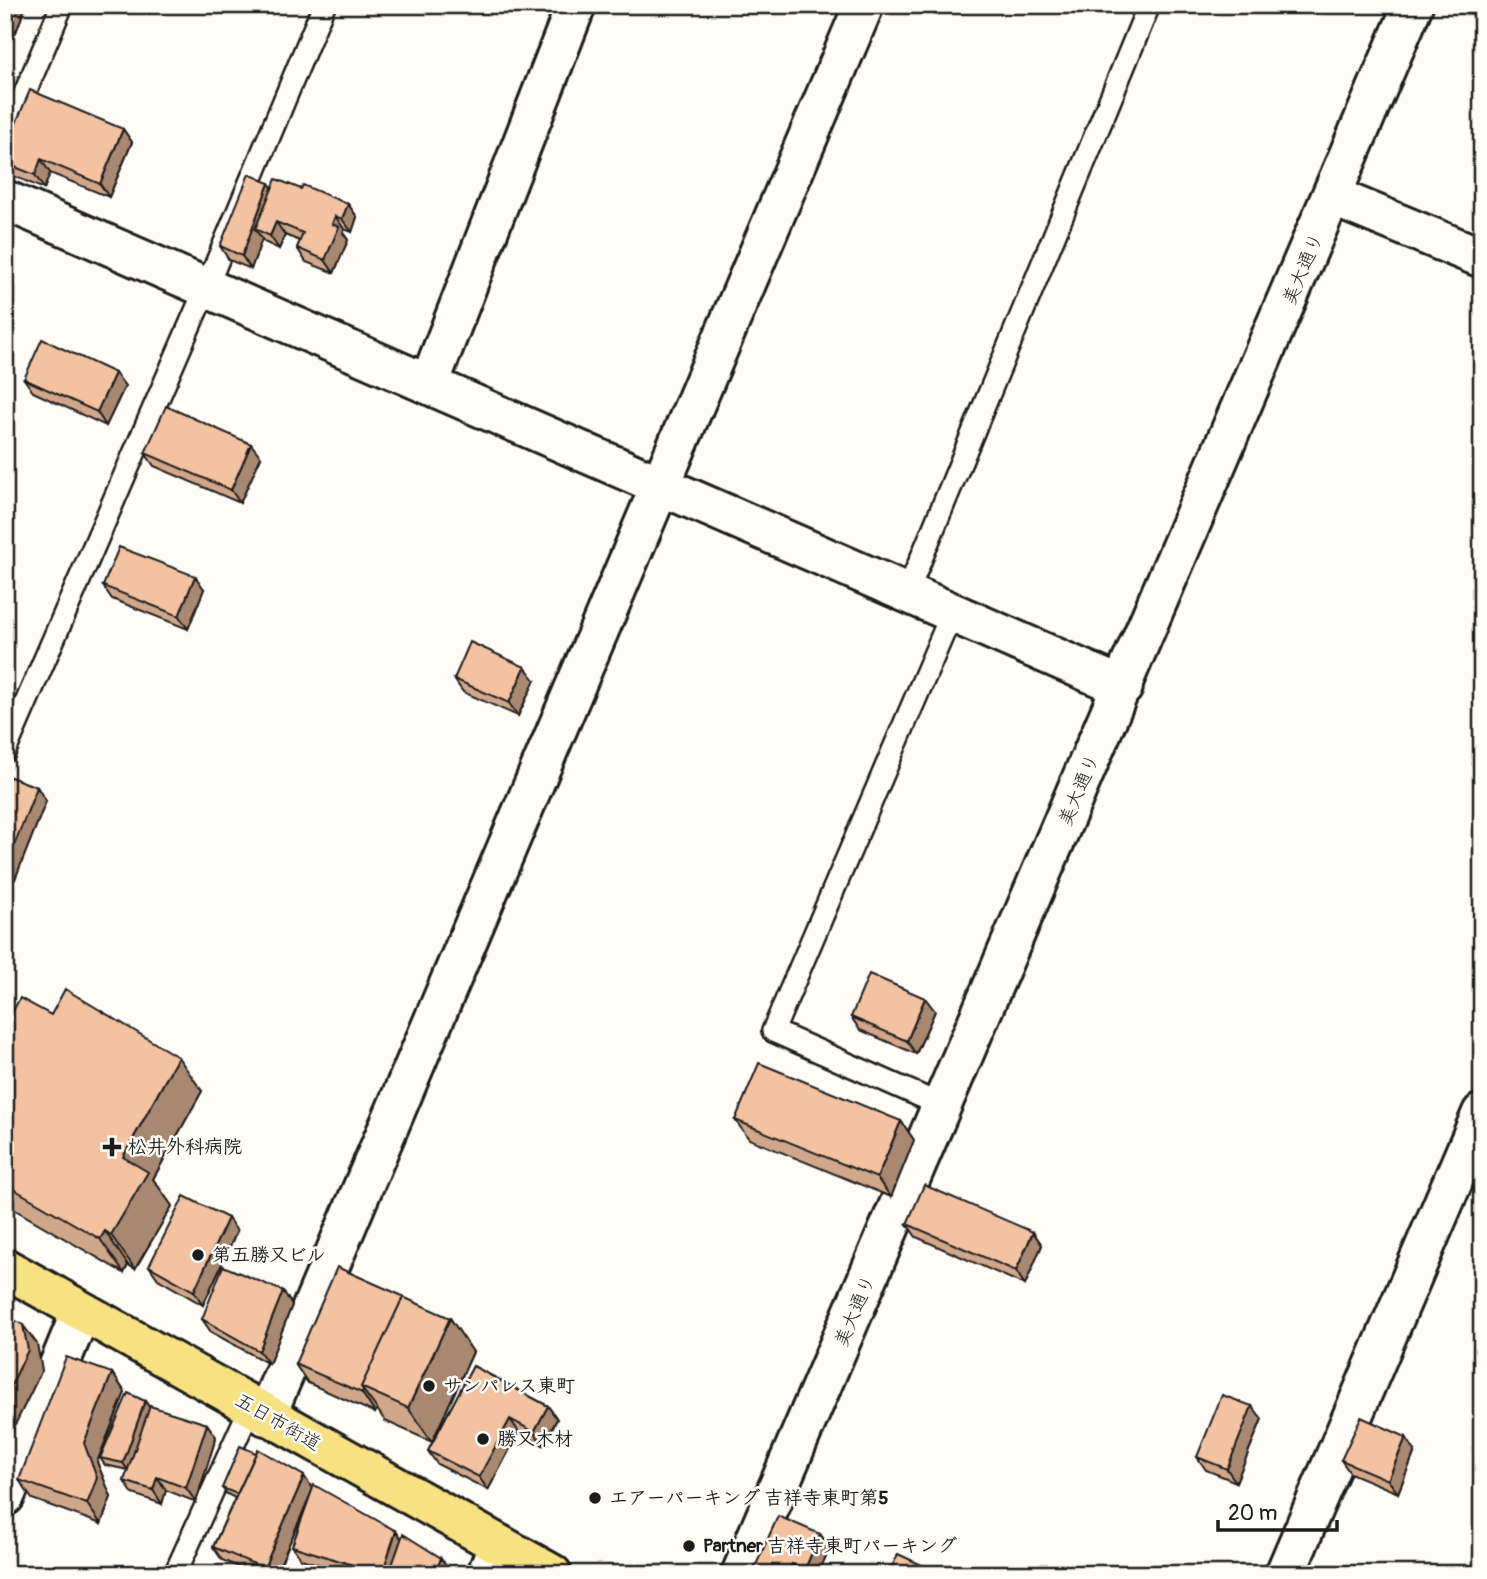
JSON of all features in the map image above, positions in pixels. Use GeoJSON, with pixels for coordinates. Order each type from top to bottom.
{"type":"FeatureCollection","features":[{"type":"Feature","properties":{"kind":"main road","name":"五日市街道"},"geometry":{"type":"LineString","coordinates":[[5,1268],[259,1411],[493,1559],[552,1574]]}},
{"type":"Feature","properties":{"kind":"street"},"geometry":{"type":"LineString","coordinates":[[429,384],[576,5]]}},
{"type":"Feature","properties":{"kind":"street"},"geometry":{"type":"LineString","coordinates":[[259,1411],[661,486],[864,5]]}},
{"type":"Feature","properties":{"kind":"street","name":"美大通り"},"geometry":{"type":"LineString","coordinates":[[741,1574],[1334,197],[1413,5]]}},
{"type":"Feature","properties":{"kind":"street"},"geometry":{"type":"LineString","coordinates":[[1334,197],[1482,258]]}},
{"type":"Feature","properties":{"kind":"street"},"geometry":{"type":"LineString","coordinates":[[5,200],[1123,687]]}},
{"type":"Feature","properties":{"kind":"street"},"geometry":{"type":"LineString","coordinates":[[1285,1574],[1482,1113]]}},
{"type":"Feature","properties":{"kind":"street"},"geometry":{"type":"LineString","coordinates":[[5,1496],[81,1312]]}},
{"type":"Feature","properties":{"kind":"lane"},"geometry":{"type":"LineString","coordinates":[[5,140],[62,5]]}},
{"type":"Feature","properties":{"kind":"lane"},"geometry":{"type":"LineString","coordinates":[[5,751],[206,288],[324,5]]}},
{"type":"Feature","properties":{"kind":"lane"},"geometry":{"type":"LineString","coordinates":[[907,593],[1149,5]]}},
{"type":"Feature","properties":{"kind":"lane"},"geometry":{"type":"LineString","coordinates":[[943,1106],[773,1031],[952,613]]}},
{"type":"Feature","properties":{"kind":"lane"},"geometry":{"type":"LineString","coordinates":[[175,1574],[259,1411]]}},
{"type":"Feature","properties":{"kind":"building"},"geometry":{"type":"Polygon","coordinates":[[[5,5],[12,5],[7,19],[5,18],[5,5]]]}},
{"type":"Feature","properties":{"kind":"building"},"geometry":{"type":"Polygon","coordinates":[[[30,90],[123,129],[100,184],[41,159],[35,175],[5,163],[5,149],[30,90]]]}},
{"type":"Feature","properties":{"kind":"building"},"geometry":{"type":"Polygon","coordinates":[[[249,174],[269,183],[242,256],[220,246],[249,174]]]}},
{"type":"Feature","properties":{"kind":"building"},"geometry":{"type":"Polygon","coordinates":[[[276,179],[301,189],[303,185],[348,204],[342,219],[335,216],[332,224],[339,227],[325,260],[297,248],[303,233],[276,222],[270,236],[255,229],[276,179]]]}},
{"type":"Feature","properties":{"kind":"building"},"geometry":{"type":"Polygon","coordinates":[[[42,339],[115,373],[97,412],[24,379],[42,339]]]}},
{"type":"Feature","properties":{"kind":"building"},"geometry":{"type":"Polygon","coordinates":[[[166,406],[251,444],[231,490],[145,453],[166,406]]]}},
{"type":"Feature","properties":{"kind":"building"},"geometry":{"type":"Polygon","coordinates":[[[119,547],[195,576],[179,616],[103,586],[119,547]]]}},
{"type":"Feature","properties":{"kind":"building"},"geometry":{"type":"Polygon","coordinates":[[[470,642],[525,667],[509,703],[454,679],[470,642]]]}},
{"type":"Feature","properties":{"kind":"building"},"geometry":{"type":"Polygon","coordinates":[[[5,775],[37,787],[6,866],[5,866],[5,775]]]}},
{"type":"Feature","properties":{"kind":"building"},"geometry":{"type":"Polygon","coordinates":[[[869,974],[925,998],[907,1041],[851,1017],[869,974]]]}},
{"type":"Feature","properties":{"kind":"building"},"geometry":{"type":"Polygon","coordinates":[[[65,989],[178,1057],[123,1157],[148,1172],[111,1235],[105,1231],[100,1239],[5,1184],[5,1025],[20,998],[51,1015],[65,989]]]}},
{"type":"Feature","properties":{"kind":"building"},"geometry":{"type":"Polygon","coordinates":[[[759,1063],[901,1121],[877,1178],[735,1120],[759,1063]]]}},
{"type":"Feature","properties":{"kind":"building"},"geometry":{"type":"Polygon","coordinates":[[[924,1185],[1033,1232],[1016,1271],[907,1224],[924,1185]]]}},
{"type":"Feature","properties":{"kind":"building","name":"第五勝又ビル"},"geometry":{"type":"Polygon","coordinates":[[[184,1196],[228,1218],[194,1291],[149,1266],[184,1196]]]}},
{"type":"Feature","properties":{"kind":"building"},"geometry":{"type":"Polygon","coordinates":[[[223,1266],[283,1291],[259,1351],[202,1319],[223,1266]]]}},
{"type":"Feature","properties":{"kind":"building"},"geometry":{"type":"Polygon","coordinates":[[[337,1267],[405,1297],[361,1387],[362,1393],[295,1364],[337,1267]]]}},
{"type":"Feature","properties":{"kind":"building"},"geometry":{"type":"Polygon","coordinates":[[[403,1297],[450,1318],[408,1408],[361,1387],[403,1297]]]}},
{"type":"Feature","properties":{"kind":"building"},"geometry":{"type":"Polygon","coordinates":[[[5,1315],[23,1325],[28,1350],[5,1398],[5,1315]]]}},
{"type":"Feature","properties":{"kind":"building"},"geometry":{"type":"Polygon","coordinates":[[[66,1357],[112,1373],[84,1443],[97,1478],[87,1504],[19,1480],[66,1357]]]}},
{"type":"Feature","properties":{"kind":"building","name":"勝又木材"},"geometry":{"type":"Polygon","coordinates":[[[473,1366],[548,1406],[534,1432],[510,1419],[479,1477],[428,1451],[473,1366]]]}},
{"type":"Feature","properties":{"kind":"building"},"geometry":{"type":"Polygon","coordinates":[[[128,1393],[145,1401],[123,1463],[100,1458],[128,1393]]]}},
{"type":"Feature","properties":{"kind":"building"},"geometry":{"type":"Polygon","coordinates":[[[1222,1395],[1252,1406],[1227,1469],[1197,1457],[1222,1395]]]}},
{"type":"Feature","properties":{"kind":"building"},"geometry":{"type":"Polygon","coordinates":[[[150,1406],[207,1424],[186,1488],[157,1477],[153,1490],[124,1481],[150,1406]]]}},
{"type":"Feature","properties":{"kind":"building"},"geometry":{"type":"Polygon","coordinates":[[[1361,1417],[1406,1437],[1388,1480],[1341,1460],[1361,1417]]]}},
{"type":"Feature","properties":{"kind":"building"},"geometry":{"type":"Polygon","coordinates":[[[240,1446],[256,1453],[237,1494],[222,1488],[240,1446]]]}},
{"type":"Feature","properties":{"kind":"building"},"geometry":{"type":"Polygon","coordinates":[[[258,1449],[304,1476],[264,1568],[213,1547],[258,1449]]]}},
{"type":"Feature","properties":{"kind":"building"},"geometry":{"type":"Polygon","coordinates":[[[314,1485],[396,1531],[382,1574],[292,1546],[314,1485]]]}},
{"type":"Feature","properties":{"kind":"building"},"geometry":{"type":"Polygon","coordinates":[[[778,1516],[820,1534],[805,1569],[792,1564],[787,1574],[752,1574],[778,1516]]]}},
{"type":"Feature","properties":{"kind":"building"},"geometry":{"type":"Polygon","coordinates":[[[403,1534],[441,1558],[435,1574],[389,1574],[403,1534]]]}},
{"type":"Feature","properties":{"kind":"building"},"geometry":{"type":"Polygon","coordinates":[[[898,1554],[941,1574],[883,1574],[887,1567],[891,1569],[898,1554]]]}},
{"type":"Feature","properties":{"kind":"place","name":"松井外科病院"},"geometry":{"type":"Point","coordinates":[112,1147]}},
{"type":"Feature","properties":{"kind":"place","name":"第五勝又ビル"},"geometry":{"type":"Point","coordinates":[198,1255]}},
{"type":"Feature","properties":{"kind":"place","name":"サンパレス東町"},"geometry":{"type":"Point","coordinates":[429,1386]}},
{"type":"Feature","properties":{"kind":"place","name":"勝又木材"},"geometry":{"type":"Point","coordinates":[483,1439]}},
{"type":"Feature","properties":{"kind":"place","name":"エアーパーキング 吉祥寺東町第5"},"geometry":{"type":"Point","coordinates":[595,1498]}},
{"type":"Feature","properties":{"kind":"place","name":"Partner 吉祥寺東町パーキング"},"geometry":{"type":"Point","coordinates":[689,1546]}}]}
